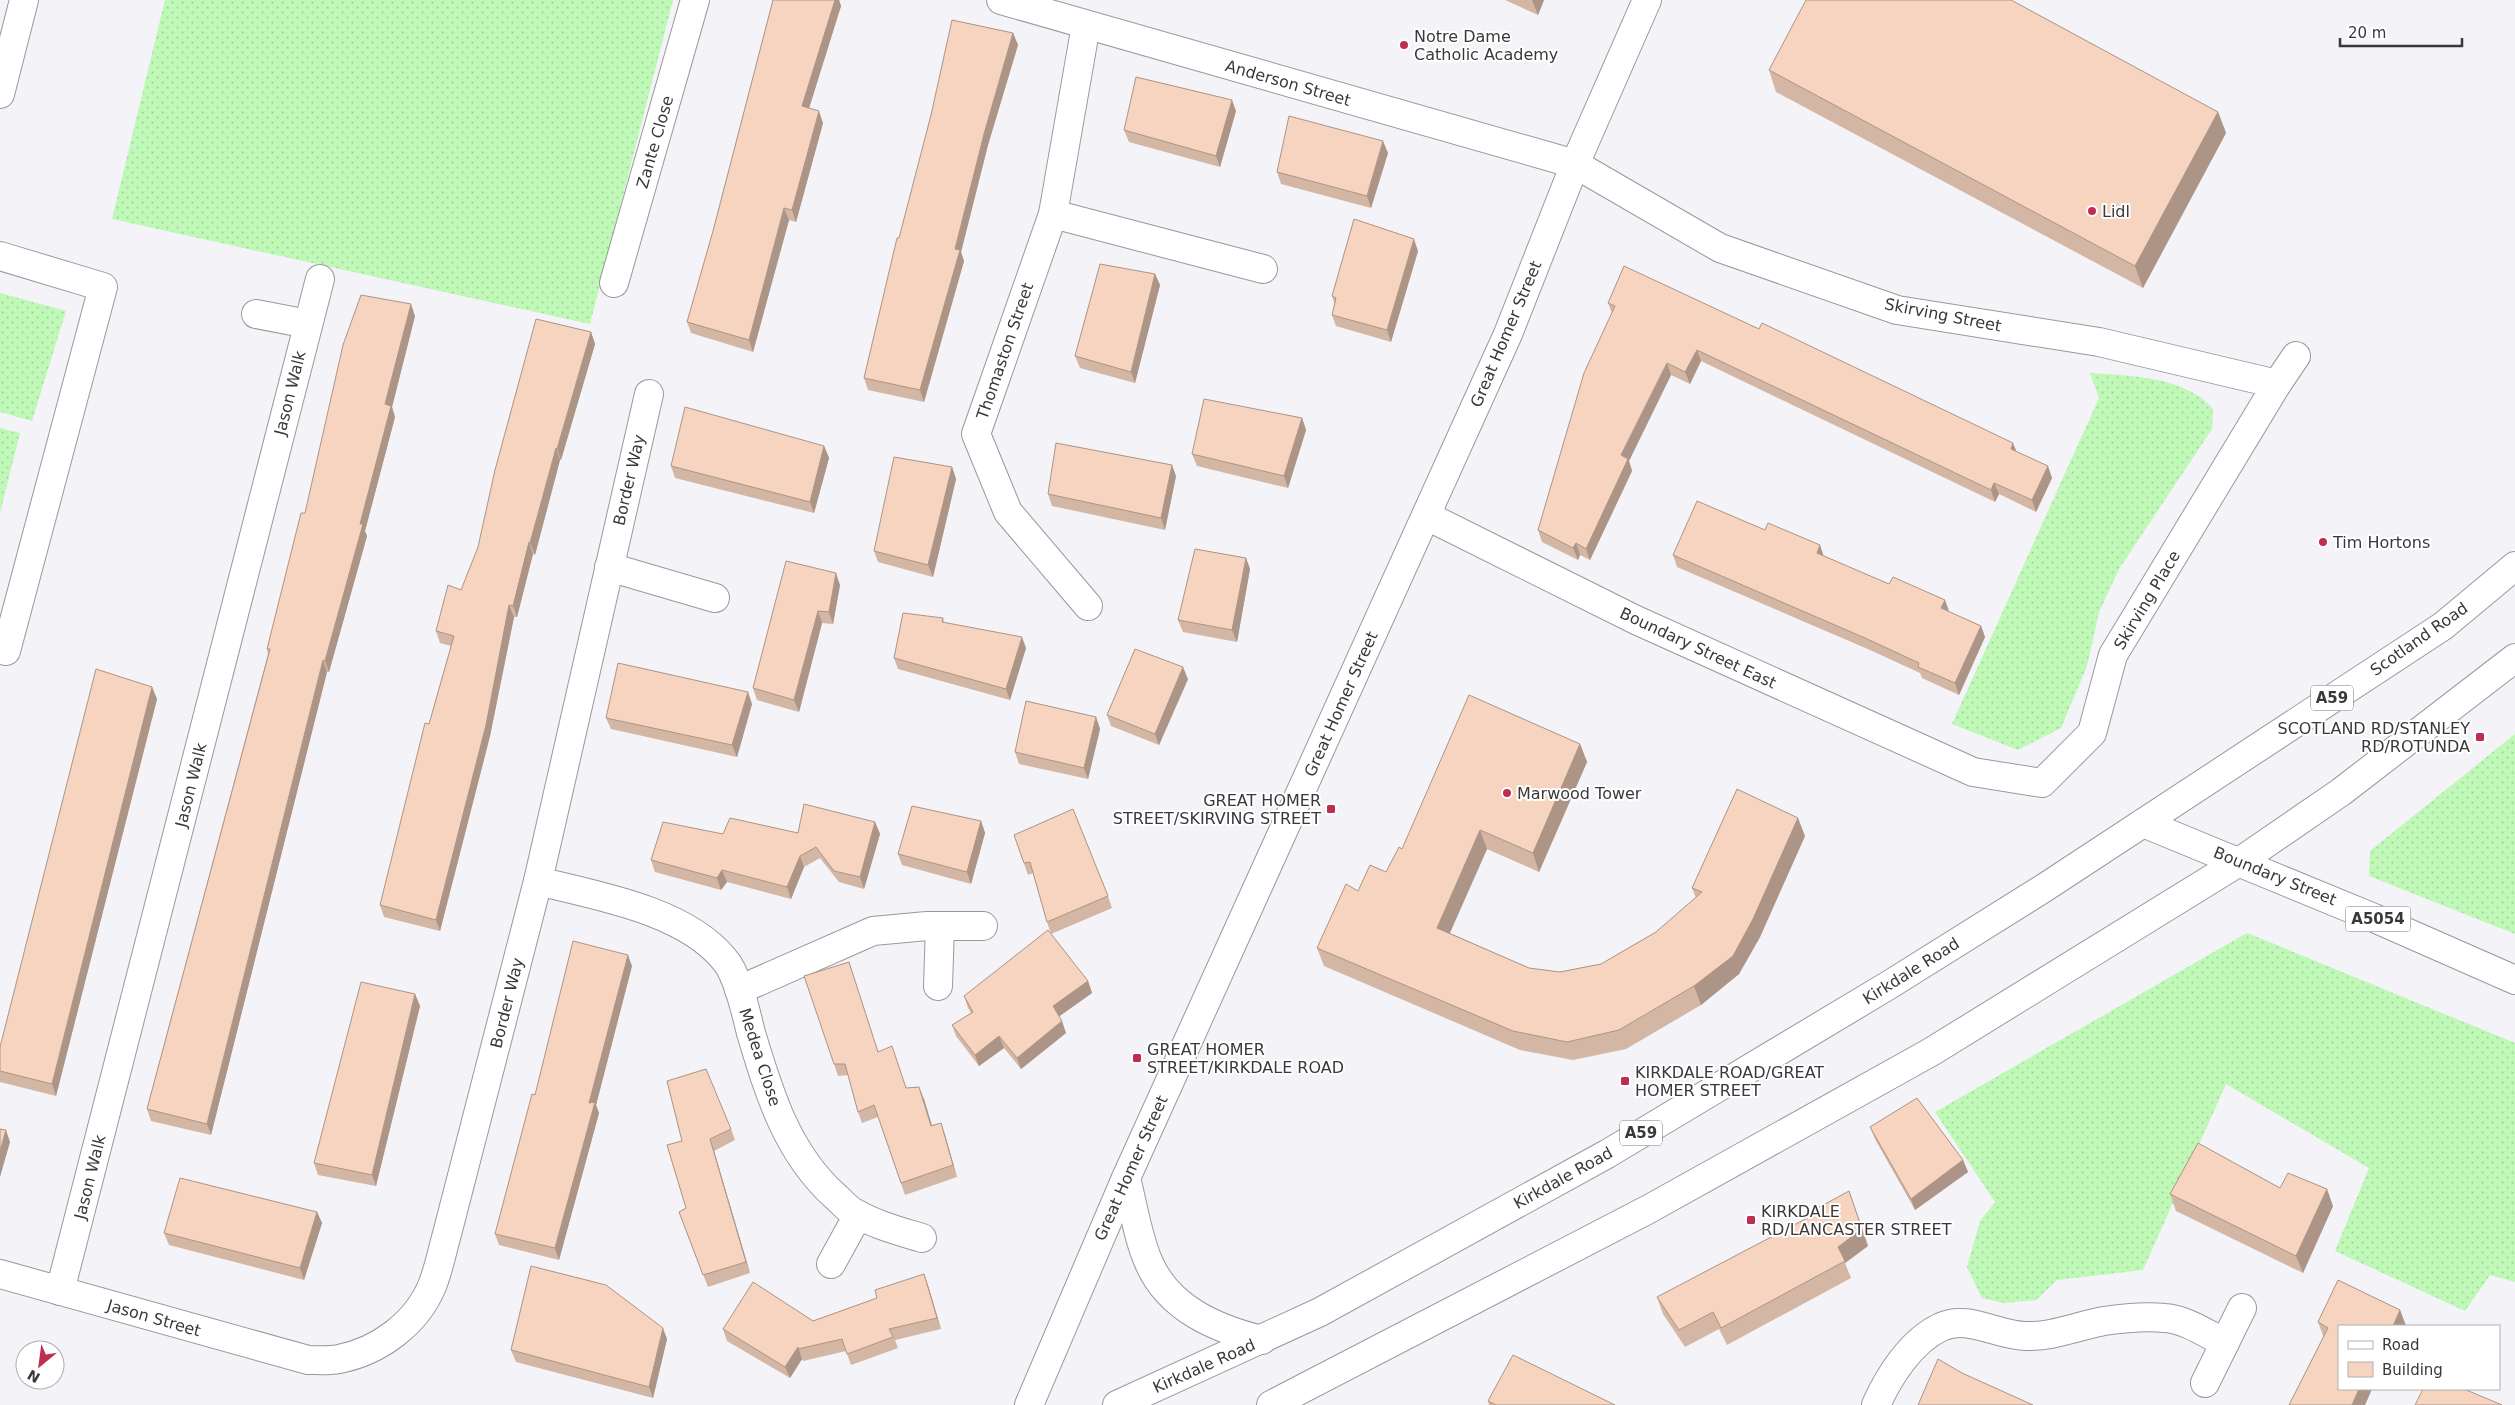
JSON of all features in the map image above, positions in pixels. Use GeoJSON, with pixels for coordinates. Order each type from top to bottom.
{"type":"FeatureCollection","features":[{"type":"Feature","properties":{"kind":"main road"},"geometry":{"type":"LineString","coordinates":[[0,94],[24,0]]}},
{"type":"Feature","properties":{"kind":"main road","name":"Zante Close"},"geometry":{"type":"LineString","coordinates":[[614,283],[695,0]]}},
{"type":"Feature","properties":{"kind":"main road","name":"Anderson Street"},"geometry":{"type":"LineString","coordinates":[[1001,0],[1575,164]]}},
{"type":"Feature","properties":{"kind":"main road","name":"Great Homer Street"},"geometry":{"type":"LineString","coordinates":[[1029,1405],[1126,1178],[1508,334],[1575,164],[1647,0]]}},
{"type":"Feature","properties":{"kind":"main road","name":"Thomaston Street"},"geometry":{"type":"LineString","coordinates":[[1086,25],[1053,214],[976,434],[1008,512],[1088,606]]}},
{"type":"Feature","properties":{"kind":"main road","name":"Skirving Street"},"geometry":{"type":"LineString","coordinates":[[1575,164],[1720,248],[1897,310],[2099,342],[2277,384]]}},
{"type":"Feature","properties":{"kind":"main road"},"geometry":{"type":"LineString","coordinates":[[1053,214],[1264,269]]}},
{"type":"Feature","properties":{"kind":"main road"},"geometry":{"type":"LineString","coordinates":[[0,256],[103,287],[6,650]]}},
{"type":"Feature","properties":{"kind":"main road","name":"Jason Walk"},"geometry":{"type":"LineString","coordinates":[[60,1291],[320,279]]}},
{"type":"Feature","properties":{"kind":"main road"},"geometry":{"type":"LineString","coordinates":[[256,314],[308,324]]}},
{"type":"Feature","properties":{"kind":"main road","name":"Skirving Place"},"geometry":{"type":"LineString","coordinates":[[1973,772],[2042,783],[2092,733],[2113,655],[2277,384],[2296,356]]}},
{"type":"Feature","properties":{"kind":"main road","name":"Border Way"},"geometry":{"type":"LineString","coordinates":[[308,1360],[336,1360],[359,1354],[380,1343],[398,1331],[413,1316],[432,1285],[538,880],[649,394]]}},
{"type":"Feature","properties":{"kind":"main road","name":"Boundary Street East"},"geometry":{"type":"LineString","coordinates":[[1427,516],[1636,620],[1973,772]]}},
{"type":"Feature","properties":{"kind":"main road","name":"Scotland Road"},"geometry":{"type":"LineString","coordinates":[[2143,823],[2443,626],[2515,566]]}},
{"type":"Feature","properties":{"kind":"main road"},"geometry":{"type":"LineString","coordinates":[[609,567],[715,598]]}},
{"type":"Feature","properties":{"kind":"main road"},"geometry":{"type":"LineString","coordinates":[[1271,1405],[1649,1209],[1923,1056],[2239,862],[2353,782],[2515,658]]}},
{"type":"Feature","properties":{"kind":"main road","name":"Boundary Street"},"geometry":{"type":"LineString","coordinates":[[2143,823],[2374,918],[2515,980]]}},
{"type":"Feature","properties":{"kind":"main road","name":"Kirkdale Road"},"geometry":{"type":"LineString","coordinates":[[1116,1405],[1320,1312],[1607,1154],[1897,980],[2044,888],[2143,823]]}},
{"type":"Feature","properties":{"kind":"main road","name":"Medea Close"},"geometry":{"type":"LineString","coordinates":[[538,880],[628,904],[672,920],[698,936],[725,959],[739,990],[767,1088],[795,1149],[811,1172],[836,1198],[858,1215],[882,1227],[922,1238]]}},
{"type":"Feature","properties":{"kind":"main road"},"geometry":{"type":"LineString","coordinates":[[938,986],[940,926]]}},
{"type":"Feature","properties":{"kind":"main road","name":"Medea Close"},"geometry":{"type":"LineString","coordinates":[[739,990],[873,931],[940,926],[983,926]]}},
{"type":"Feature","properties":{"kind":"main road"},"geometry":{"type":"LineString","coordinates":[[1126,1178],[1148,1262],[1159,1283],[1176,1301],[1203,1319],[1234,1333],[1262,1340]]}},
{"type":"Feature","properties":{"kind":"main road"},"geometry":{"type":"LineString","coordinates":[[831,1264],[858,1215]]}},
{"type":"Feature","properties":{"kind":"main road","name":"Jason Street"},"geometry":{"type":"LineString","coordinates":[[0,1274],[308,1360]]}},
{"type":"Feature","properties":{"kind":"main road"},"geometry":{"type":"LineString","coordinates":[[2204,1383],[2242,1308]]}},
{"type":"Feature","properties":{"kind":"main road"},"geometry":{"type":"LineString","coordinates":[[1876,1405],[1891,1377],[1919,1341],[1941,1326],[1961,1322],[2003,1334],[2027,1337],[2104,1322],[2143,1317],[2168,1318],[2225,1343]]}},
{"type":"Feature","properties":{"kind":"green space"},"geometry":{"type":"Polygon","coordinates":[[[165,0],[673,0],[590,324],[112,219],[165,0]]]}},
{"type":"Feature","properties":{"kind":"green space"},"geometry":{"type":"Polygon","coordinates":[[[0,293],[66,311],[32,421],[0,412],[0,293]]]}},
{"type":"Feature","properties":{"kind":"green space"},"geometry":{"type":"Polygon","coordinates":[[[2090,373],[2139,377],[2172,384],[2188,390],[2213,409],[2212,429],[2119,569],[2099,612],[2087,666],[2061,728],[2018,750],[1952,724],[2099,398],[2090,373]]]}},
{"type":"Feature","properties":{"kind":"green space"},"geometry":{"type":"Polygon","coordinates":[[[0,428],[20,433],[0,513],[0,428]]]}},
{"type":"Feature","properties":{"kind":"green space"},"geometry":{"type":"Polygon","coordinates":[[[2515,734],[2515,934],[2369,876],[2370,851],[2515,734]]]}},
{"type":"Feature","properties":{"kind":"green space"},"geometry":{"type":"Polygon","coordinates":[[[2247,933],[2515,1043],[2515,1282],[2490,1275],[2465,1311],[2335,1251],[2369,1168],[2226,1084],[2143,1270],[2057,1280],[2036,1300],[2004,1303],[1982,1298],[1967,1267],[1980,1221],[1995,1202],[1935,1112],[2247,933]]]}},
{"type":"Feature","properties":{"kind":"building"},"geometry":{"type":"Polygon","coordinates":[[[773,0],[835,0],[802,106],[819,111],[792,210],[784,208],[749,340],[687,322],[713,231],[773,0]]]}},
{"type":"Feature","properties":{"kind":"building","name":"Lidl"},"geometry":{"type":"Polygon","coordinates":[[[1806,0],[2011,0],[2218,112],[2135,266],[1769,70],[1806,0]]]}},
{"type":"Feature","properties":{"kind":"building"},"geometry":{"type":"Polygon","coordinates":[[[952,20],[1013,33],[984,134],[955,249],[960,250],[920,390],[864,378],[897,238],[899,238],[931,115],[952,20]]]}},
{"type":"Feature","properties":{"kind":"building"},"geometry":{"type":"Polygon","coordinates":[[[1136,77],[1232,100],[1216,156],[1124,130],[1136,77]]]}},
{"type":"Feature","properties":{"kind":"building"},"geometry":{"type":"Polygon","coordinates":[[[1289,116],[1383,141],[1367,196],[1277,172],[1289,116]]]}},
{"type":"Feature","properties":{"kind":"building"},"geometry":{"type":"Polygon","coordinates":[[[1354,219],[1414,239],[1387,330],[1332,315],[1336,298],[1332,296],[1354,219]]]}},
{"type":"Feature","properties":{"kind":"building"},"geometry":{"type":"Polygon","coordinates":[[[1100,264],[1155,274],[1131,372],[1075,356],[1100,264]]]}},
{"type":"Feature","properties":{"kind":"building"},"geometry":{"type":"Polygon","coordinates":[[[1624,266],[1759,329],[1762,323],[2013,443],[2011,449],[2048,466],[2032,500],[1994,483],[1991,490],[1697,350],[1685,372],[1667,363],[1621,455],[1628,459],[1586,549],[1576,543],[1573,548],[1538,530],[1584,373],[1615,306],[1608,303],[1624,266]]]}},
{"type":"Feature","properties":{"kind":"building"},"geometry":{"type":"Polygon","coordinates":[[[361,295],[411,304],[385,404],[391,406],[360,524],[363,524],[325,661],[323,660],[207,1124],[147,1109],[270,649],[267,649],[301,513],[305,513],[343,345],[361,295]]]}},
{"type":"Feature","properties":{"kind":"building"},"geometry":{"type":"Polygon","coordinates":[[[536,319],[591,332],[529,542],[513,606],[509,605],[486,725],[436,920],[380,905],[425,723],[429,724],[454,636],[436,631],[448,585],[461,590],[478,547],[495,470],[536,319]]]}},
{"type":"Feature","properties":{"kind":"building"},"geometry":{"type":"Polygon","coordinates":[[[1204,399],[1302,418],[1284,476],[1192,454],[1204,399]]]}},
{"type":"Feature","properties":{"kind":"building"},"geometry":{"type":"Polygon","coordinates":[[[685,407],[824,446],[810,502],[671,466],[685,407]]]}},
{"type":"Feature","properties":{"kind":"building"},"geometry":{"type":"Polygon","coordinates":[[[1056,443],[1172,465],[1161,518],[1048,494],[1056,443]]]}},
{"type":"Feature","properties":{"kind":"building"},"geometry":{"type":"Polygon","coordinates":[[[894,457],[952,467],[928,565],[874,551],[894,457]]]}},
{"type":"Feature","properties":{"kind":"building"},"geometry":{"type":"Polygon","coordinates":[[[1697,501],[1765,530],[1768,523],[1820,545],[1817,553],[1889,584],[1893,577],[1945,600],[1941,608],[1981,626],[1955,683],[1918,667],[1919,663],[1865,638],[1673,555],[1697,501]]]}},
{"type":"Feature","properties":{"kind":"building"},"geometry":{"type":"Polygon","coordinates":[[[1195,549],[1246,558],[1232,630],[1178,620],[1195,549]]]}},
{"type":"Feature","properties":{"kind":"building"},"geometry":{"type":"Polygon","coordinates":[[[786,561],[836,573],[829,612],[818,611],[794,700],[753,688],[786,561]]]}},
{"type":"Feature","properties":{"kind":"building"},"geometry":{"type":"Polygon","coordinates":[[[903,613],[943,618],[942,622],[1022,637],[1006,689],[894,658],[903,613]]]}},
{"type":"Feature","properties":{"kind":"building"},"geometry":{"type":"Polygon","coordinates":[[[1135,649],[1183,667],[1155,734],[1107,715],[1135,649]]]}},
{"type":"Feature","properties":{"kind":"building"},"geometry":{"type":"Polygon","coordinates":[[[618,663],[748,692],[732,745],[606,718],[618,663]]]}},
{"type":"Feature","properties":{"kind":"building"},"geometry":{"type":"Polygon","coordinates":[[[96,669],[152,687],[52,1084],[0,1071],[0,1047],[96,669]]]}},
{"type":"Feature","properties":{"kind":"building"},"geometry":{"type":"Polygon","coordinates":[[[1469,695],[1580,744],[1533,853],[1480,830],[1437,928],[1529,968],[1560,972],[1601,964],[1656,932],[1702,892],[1692,888],[1737,789],[1798,818],[1753,919],[1733,956],[1694,986],[1619,1030],[1567,1042],[1513,1031],[1317,948],[1346,884],[1358,891],[1370,865],[1386,872],[1399,847],[1402,849],[1469,695]]]}},
{"type":"Feature","properties":{"kind":"building"},"geometry":{"type":"Polygon","coordinates":[[[1026,701],[1096,717],[1084,768],[1015,752],[1026,701]]]}},
{"type":"Feature","properties":{"kind":"building"},"geometry":{"type":"Polygon","coordinates":[[[804,804],[875,822],[860,877],[834,871],[816,847],[800,856],[787,887],[722,870],[717,878],[651,860],[663,822],[723,834],[730,818],[798,833],[804,804]]]}},
{"type":"Feature","properties":{"kind":"building"},"geometry":{"type":"Polygon","coordinates":[[[912,806],[981,821],[967,872],[898,854],[912,806]]]}},
{"type":"Feature","properties":{"kind":"building"},"geometry":{"type":"Polygon","coordinates":[[[1073,809],[1108,896],[1047,922],[1030,862],[1024,863],[1014,835],[1073,809]]]}},
{"type":"Feature","properties":{"kind":"building"},"geometry":{"type":"Polygon","coordinates":[[[1048,930],[1088,981],[1053,1006],[1062,1021],[1017,1058],[999,1036],[975,1055],[952,1025],[973,1012],[964,996],[1048,930]]]}},
{"type":"Feature","properties":{"kind":"building"},"geometry":{"type":"Polygon","coordinates":[[[573,941],[628,955],[589,1103],[595,1102],[555,1248],[495,1234],[532,1094],[535,1095],[573,941]]]}},
{"type":"Feature","properties":{"kind":"building"},"geometry":{"type":"Polygon","coordinates":[[[849,962],[878,1052],[892,1046],[906,1088],[919,1087],[931,1126],[941,1123],[953,1165],[901,1183],[874,1105],[858,1112],[845,1064],[834,1064],[804,976],[849,962]]]}},
{"type":"Feature","properties":{"kind":"building"},"geometry":{"type":"Polygon","coordinates":[[[361,982],[415,994],[372,1175],[314,1163],[361,982]]]}},
{"type":"Feature","properties":{"kind":"building"},"geometry":{"type":"Polygon","coordinates":[[[706,1069],[731,1129],[710,1139],[746,1262],[703,1275],[679,1212],[686,1208],[667,1145],[682,1141],[667,1081],[706,1069]]]}},
{"type":"Feature","properties":{"kind":"building"},"geometry":{"type":"Polygon","coordinates":[[[1917,1098],[1963,1160],[1911,1199],[1870,1127],[1917,1098]]]}},
{"type":"Feature","properties":{"kind":"building"},"geometry":{"type":"Polygon","coordinates":[[[0,1129],[6,1130],[0,1151],[0,1129]]]}},
{"type":"Feature","properties":{"kind":"building"},"geometry":{"type":"Polygon","coordinates":[[[2198,1143],[2280,1188],[2288,1173],[2327,1189],[2296,1256],[2170,1194],[2198,1143]]]}},
{"type":"Feature","properties":{"kind":"building"},"geometry":{"type":"Polygon","coordinates":[[[180,1178],[317,1212],[300,1268],[164,1233],[180,1178]]]}},
{"type":"Feature","properties":{"kind":"building"},"geometry":{"type":"Polygon","coordinates":[[[1849,1191],[1862,1229],[1838,1247],[1845,1261],[1721,1328],[1713,1312],[1679,1330],[1657,1297],[1813,1215],[1814,1210],[1849,1191]]]}},
{"type":"Feature","properties":{"kind":"building"},"geometry":{"type":"Polygon","coordinates":[[[531,1266],[606,1285],[663,1328],[649,1387],[511,1350],[531,1266]]]}},
{"type":"Feature","properties":{"kind":"building"},"geometry":{"type":"Polygon","coordinates":[[[924,1274],[937,1318],[889,1329],[893,1337],[847,1354],[842,1339],[798,1349],[798,1347],[785,1367],[723,1329],[753,1282],[813,1321],[877,1298],[875,1290],[924,1274]]]}},
{"type":"Feature","properties":{"kind":"building"},"geometry":{"type":"Polygon","coordinates":[[[2338,1280],[2400,1310],[2393,1325],[2338,1325],[2338,1390],[2359,1390],[2352,1405],[2289,1405],[2328,1328],[2318,1322],[2338,1280]]]}},
{"type":"Feature","properties":{"kind":"building"},"geometry":{"type":"Polygon","coordinates":[[[1513,1355],[1615,1405],[1496,1405],[1488,1401],[1513,1355]]]}},
{"type":"Feature","properties":{"kind":"building"},"geometry":{"type":"Polygon","coordinates":[[[1938,1359],[1962,1373],[2033,1405],[1918,1405],[1938,1359]]]}},
{"type":"Feature","properties":{"kind":"building"},"geometry":{"type":"Polygon","coordinates":[[[2422,1390],[2466,1390],[2502,1405],[2415,1405],[2422,1390]]]}},
{"type":"Feature","properties":{"kind":"place","name":"Notre Dame Catholic Academy"},"geometry":{"type":"Point","coordinates":[1404,45]}},
{"type":"Feature","properties":{"kind":"place","name":"Lidl"},"geometry":{"type":"Point","coordinates":[2092,211]}},
{"type":"Feature","properties":{"kind":"place","name":"Tim Hortons"},"geometry":{"type":"Point","coordinates":[2323,542]}},
{"type":"Feature","properties":{"kind":"place","name":"SCOTLAND RD/STANLEY RD/ROTUNDA"},"geometry":{"type":"Point","coordinates":[2480,737]}},
{"type":"Feature","properties":{"kind":"place","name":"Marwood Tower"},"geometry":{"type":"Point","coordinates":[1507,793]}},
{"type":"Feature","properties":{"kind":"place","name":"GREAT HOMER STREET/SKIRVING STREET"},"geometry":{"type":"Point","coordinates":[1331,809]}},
{"type":"Feature","properties":{"kind":"place","name":"GREAT HOMER STREET/KIRKDALE ROAD"},"geometry":{"type":"Point","coordinates":[1137,1058]}},
{"type":"Feature","properties":{"kind":"place","name":"KIRKDALE ROAD/GREAT HOMER STREET"},"geometry":{"type":"Point","coordinates":[1625,1081]}},
{"type":"Feature","properties":{"kind":"place","name":"KIRKDALE RD/LANCASTER STREET"},"geometry":{"type":"Point","coordinates":[1751,1220]}}]}
